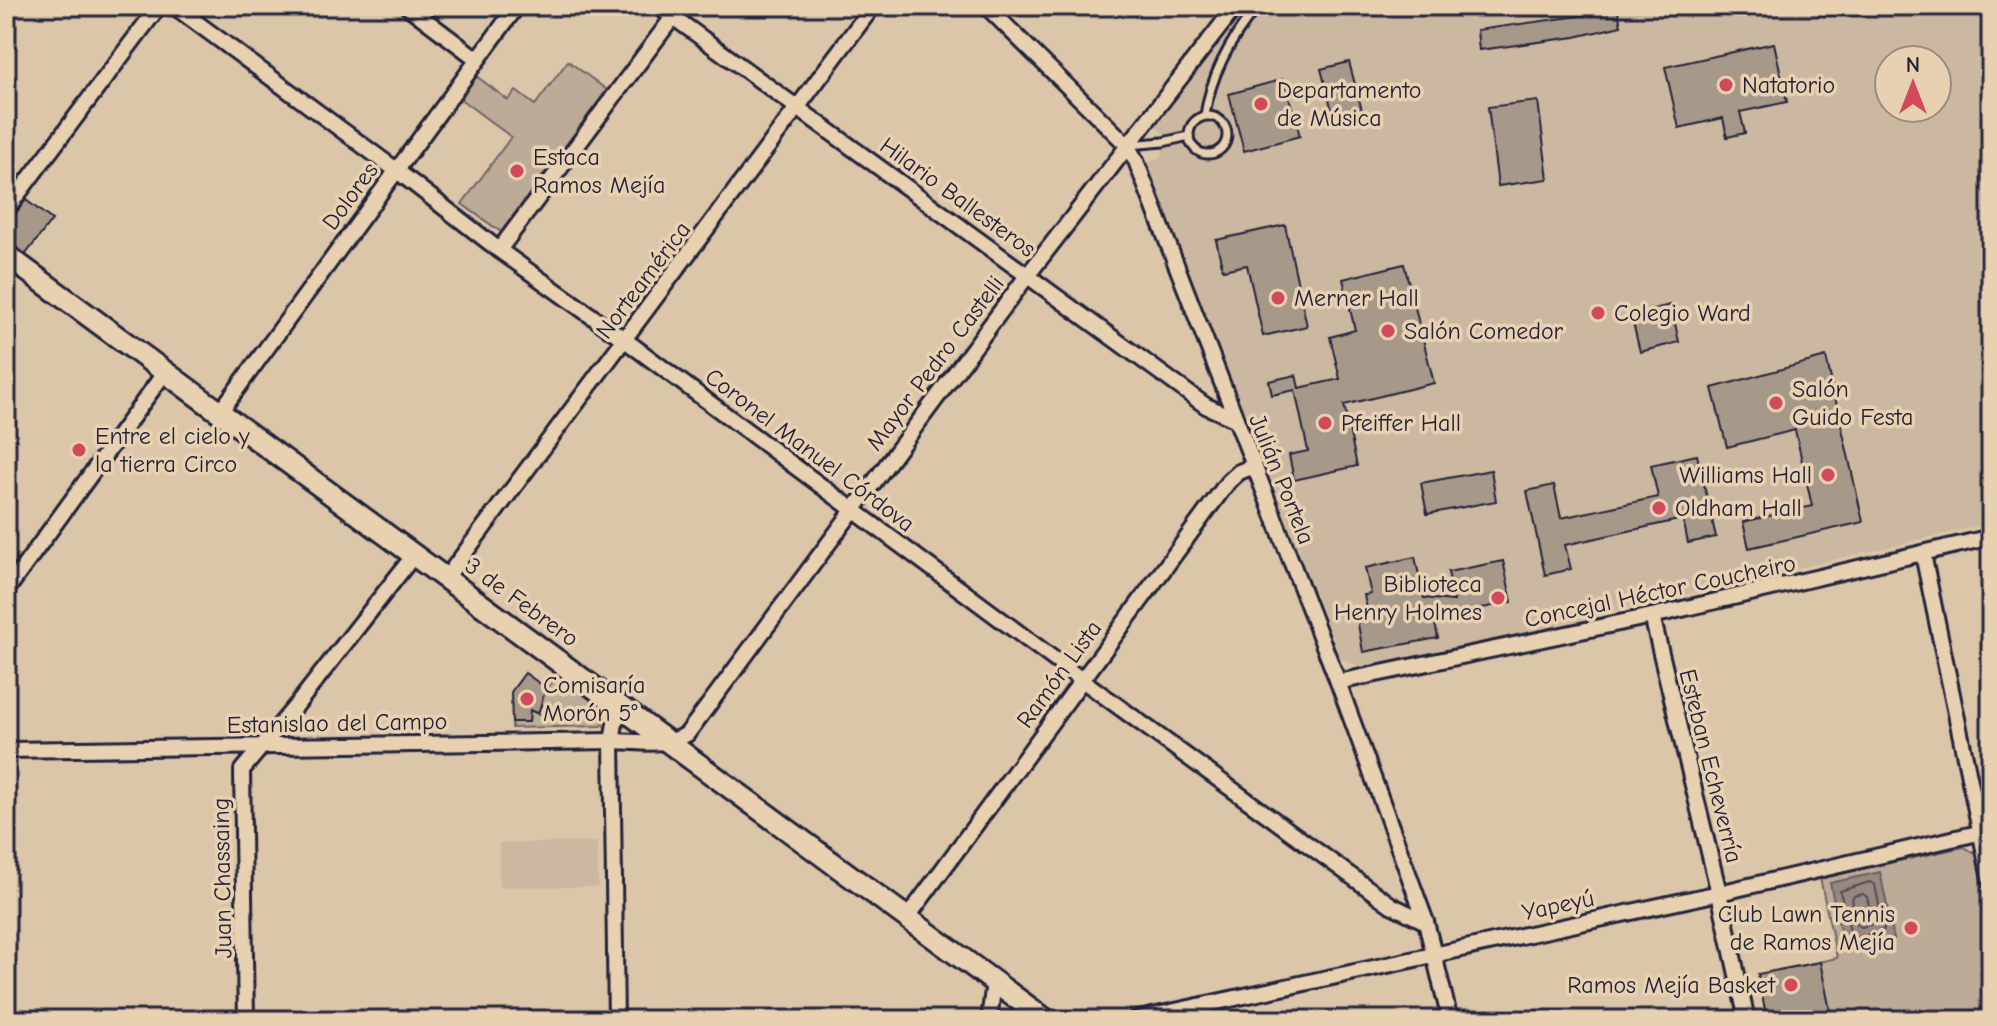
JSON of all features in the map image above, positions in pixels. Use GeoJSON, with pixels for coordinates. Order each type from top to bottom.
{"type":"FeatureCollection","features":[{"type":"Feature","properties":{"kind":"main road","name":"3 de Febrero"},"geometry":{"type":"LineString","coordinates":[[6,255],[1046,1020]]}},
{"type":"Feature","properties":{"kind":"street"},"geometry":{"type":"LineString","coordinates":[[6,210],[159,6]]}},
{"type":"Feature","properties":{"kind":"street","name":"Coronel Manuel Córdova"},"geometry":{"type":"LineString","coordinates":[[174,6],[1082,680],[1391,905],[1426,922]]}},
{"type":"Feature","properties":{"kind":"street"},"geometry":{"type":"LineString","coordinates":[[407,6],[477,59]]}},
{"type":"Feature","properties":{"kind":"street","name":"Dolores"},"geometry":{"type":"LineString","coordinates":[[220,412],[517,6]]}},
{"type":"Feature","properties":{"kind":"street","name":"Hilario Ballesteros"},"geometry":{"type":"LineString","coordinates":[[658,6],[1206,406],[1235,419]]}},
{"type":"Feature","properties":{"kind":"street","name":"Norteamérica"},"geometry":{"type":"LineString","coordinates":[[446,578],[873,6]]}},
{"type":"Feature","properties":{"kind":"street","name":"Julián Portela"},"geometry":{"type":"LineString","coordinates":[[986,6],[1127,145],[1136,161],[1338,682],[1426,922],[1450,1020]]}},
{"type":"Feature","properties":{"kind":"street","name":"Mayor Pedro Castelli"},"geometry":{"type":"LineString","coordinates":[[668,742],[687,734],[1027,276],[1236,6]]}},
{"type":"Feature","properties":{"kind":"street"},"geometry":{"type":"LineString","coordinates":[[499,250],[673,17]]}},
{"type":"Feature","properties":{"kind":"street"},"geometry":{"type":"LineString","coordinates":[[6,591],[165,372]]}},
{"type":"Feature","properties":{"kind":"street","name":"Ramón Lista"},"geometry":{"type":"LineString","coordinates":[[907,918],[1228,482],[1239,472],[1254,466]]}},
{"type":"Feature","properties":{"kind":"street","name":"Concejal Héctor Coucheiro"},"geometry":{"type":"LineString","coordinates":[[1338,682],[1652,616],[1991,537]]}},
{"type":"Feature","properties":{"kind":"street"},"geometry":{"type":"LineString","coordinates":[[1923,554],[1985,832],[1991,883]]}},
{"type":"Feature","properties":{"kind":"street","name":"Juan Chassaing"},"geometry":{"type":"LineString","coordinates":[[246,1020],[242,770],[414,555]]}},
{"type":"Feature","properties":{"kind":"street","name":"Esteban Echeverría"},"geometry":{"type":"LineString","coordinates":[[1652,616],[1747,1020]]}},
{"type":"Feature","properties":{"kind":"street"},"geometry":{"type":"LineString","coordinates":[[616,1020],[612,741],[618,706]]}},
{"type":"Feature","properties":{"kind":"street","name":"Estanislao del Campo"},"geometry":{"type":"LineString","coordinates":[[6,750],[668,742]]}},
{"type":"Feature","properties":{"kind":"street","name":"Yapeyú"},"geometry":{"type":"LineString","coordinates":[[1134,1020],[1985,832]]}},
{"type":"Feature","properties":{"kind":"street"},"geometry":{"type":"LineString","coordinates":[[989,1020],[994,982]]}},
{"type":"Feature","properties":{"kind":"lane"},"geometry":{"type":"LineString","coordinates":[[1205,115],[1215,76],[1238,29],[1258,6]]}},
{"type":"Feature","properties":{"kind":"lane"},"geometry":{"type":"LineString","coordinates":[[1205,115],[1219,119],[1226,126],[1226,144],[1214,153],[1199,152],[1192,146],[1189,136],[1195,119],[1205,115]]}},
{"type":"Feature","properties":{"kind":"lane"},"geometry":{"type":"LineString","coordinates":[[1127,145],[1189,136]]}},
{"type":"Feature","properties":{"kind":"shaded area","name":"Colegio Ward"},"geometry":{"type":"Polygon","coordinates":[[[1245,6],[1991,6],[1991,523],[1366,669],[1341,659],[1148,164],[1162,155],[1164,135],[1154,124],[1245,6]]]}},
{"type":"Feature","properties":{"kind":"shaded area","name":"Estaca Ramos Mejía"},"geometry":{"type":"Polygon","coordinates":[[[568,61],[607,90],[501,232],[462,204],[511,137],[459,98],[476,76],[508,100],[516,91],[535,105],[568,61]]]}},
{"type":"Feature","properties":{"kind":"shaded area"},"geometry":{"type":"Polygon","coordinates":[[[559,676],[605,708],[602,726],[512,728],[512,722],[530,710],[543,716],[547,709],[540,705],[546,688],[559,676]]]}},
{"type":"Feature","properties":{"kind":"shaded area"},"geometry":{"type":"Polygon","coordinates":[[[597,842],[598,887],[499,887],[499,843],[597,842]]]}},
{"type":"Feature","properties":{"kind":"shaded area","name":"Club Lawn Tennis de Ramos Mejía"},"geometry":{"type":"Polygon","coordinates":[[[1964,847],[1982,857],[1991,898],[1991,1020],[1767,1020],[1758,975],[1837,958],[1820,878],[1964,847]]]}},
{"type":"Feature","properties":{"kind":"water"},"geometry":{"type":"Polygon","coordinates":[[[1880,872],[1894,939],[1844,949],[1830,883],[1880,872]]]}},
{"type":"Feature","properties":{"kind":"building"},"geometry":{"type":"Polygon","coordinates":[[[1585,6],[1617,6],[1621,26],[1575,37],[1479,50],[1477,30],[1587,15],[1585,6]]]}},
{"type":"Feature","properties":{"kind":"building","name":"Natatorio"},"geometry":{"type":"Polygon","coordinates":[[[1774,43],[1787,102],[1740,112],[1745,133],[1727,137],[1723,118],[1679,128],[1665,67],[1774,43]]]}},
{"type":"Feature","properties":{"kind":"building"},"geometry":{"type":"Polygon","coordinates":[[[1349,62],[1363,114],[1335,122],[1321,69],[1349,62]]]}},
{"type":"Feature","properties":{"kind":"building","name":"Departamento de Música"},"geometry":{"type":"Polygon","coordinates":[[[1284,79],[1300,136],[1244,151],[1229,94],[1284,79]]]}},
{"type":"Feature","properties":{"kind":"building"},"geometry":{"type":"Polygon","coordinates":[[[1538,101],[1548,179],[1498,186],[1488,107],[1538,101]]]}},
{"type":"Feature","properties":{"kind":"building"},"geometry":{"type":"Polygon","coordinates":[[[26,200],[52,220],[26,254],[6,242],[6,220],[13,217],[26,200]]]}},
{"type":"Feature","properties":{"kind":"building","name":"Merner Hall"},"geometry":{"type":"Polygon","coordinates":[[[1285,225],[1307,326],[1263,336],[1247,265],[1223,270],[1216,240],[1285,225]]]}},
{"type":"Feature","properties":{"kind":"building","name":"Salón Comedor"},"geometry":{"type":"Polygon","coordinates":[[[1404,264],[1434,383],[1344,405],[1357,466],[1294,480],[1289,455],[1308,451],[1295,390],[1272,395],[1269,381],[1296,375],[1299,388],[1340,379],[1330,337],[1355,330],[1343,279],[1404,264]]]}},
{"type":"Feature","properties":{"kind":"building"},"geometry":{"type":"Polygon","coordinates":[[[1671,305],[1679,342],[1640,352],[1631,314],[1671,305]]]}},
{"type":"Feature","properties":{"kind":"building"},"geometry":{"type":"Polygon","coordinates":[[[1826,357],[1863,522],[1749,548],[1743,522],[1812,506],[1795,430],[1727,447],[1712,388],[1826,357]]]}},
{"type":"Feature","properties":{"kind":"building","name":"Oldham Hall"},"geometry":{"type":"Polygon","coordinates":[[[1697,455],[1716,537],[1688,543],[1683,519],[1565,545],[1571,569],[1545,575],[1527,491],[1554,485],[1561,518],[1658,497],[1651,465],[1697,455]]]}},
{"type":"Feature","properties":{"kind":"building"},"geometry":{"type":"Polygon","coordinates":[[[1491,470],[1496,501],[1427,514],[1421,483],[1491,470]]]}},
{"type":"Feature","properties":{"kind":"building"},"geometry":{"type":"Polygon","coordinates":[[[1415,557],[1424,598],[1454,601],[1448,572],[1503,561],[1512,602],[1434,618],[1438,638],[1363,652],[1356,613],[1367,610],[1364,595],[1371,594],[1365,568],[1415,557]]]}},
{"type":"Feature","properties":{"kind":"building","name":"Comisaría Morón 5°"},"geometry":{"type":"Polygon","coordinates":[[[525,673],[546,688],[538,714],[530,710],[529,722],[512,722],[511,692],[525,673]]]}},
{"type":"Feature","properties":{"kind":"building"},"geometry":{"type":"Polygon","coordinates":[[[1820,962],[1832,1020],[1767,1020],[1758,974],[1820,962]]]}},
{"type":"Feature","properties":{"kind":"place","name":"Natatorio"},"geometry":{"type":"Point","coordinates":[1726,85]}},
{"type":"Feature","properties":{"kind":"place","name":"Departamento de Música"},"geometry":{"type":"Point","coordinates":[1261,104]}},
{"type":"Feature","properties":{"kind":"place","name":"Estaca Ramos Mejía"},"geometry":{"type":"Point","coordinates":[517,171]}},
{"type":"Feature","properties":{"kind":"place","name":"Merner Hall"},"geometry":{"type":"Point","coordinates":[1278,298]}},
{"type":"Feature","properties":{"kind":"place","name":"Colegio Ward"},"geometry":{"type":"Point","coordinates":[1598,313]}},
{"type":"Feature","properties":{"kind":"place","name":"Salón Comedor"},"geometry":{"type":"Point","coordinates":[1388,331]}},
{"type":"Feature","properties":{"kind":"place","name":"Salón Guido Festa"},"geometry":{"type":"Point","coordinates":[1776,403]}},
{"type":"Feature","properties":{"kind":"place","name":"Pfeiffer Hall"},"geometry":{"type":"Point","coordinates":[1325,423]}},
{"type":"Feature","properties":{"kind":"place","name":"Entre el cielo y la tierra Circo"},"geometry":{"type":"Point","coordinates":[79,450]}},
{"type":"Feature","properties":{"kind":"place","name":"Williams Hall"},"geometry":{"type":"Point","coordinates":[1828,475]}},
{"type":"Feature","properties":{"kind":"place","name":"Oldham Hall"},"geometry":{"type":"Point","coordinates":[1659,508]}},
{"type":"Feature","properties":{"kind":"place","name":"Biblioteca Henry Holmes"},"geometry":{"type":"Point","coordinates":[1498,598]}},
{"type":"Feature","properties":{"kind":"place","name":"Comisaría Morón 5°"},"geometry":{"type":"Point","coordinates":[527,699]}},
{"type":"Feature","properties":{"kind":"place","name":"Club Lawn Tennis de Ramos Mejía"},"geometry":{"type":"Point","coordinates":[1911,928]}},
{"type":"Feature","properties":{"kind":"place","name":"Ramos Mejía Basket"},"geometry":{"type":"Point","coordinates":[1791,985]}}]}
